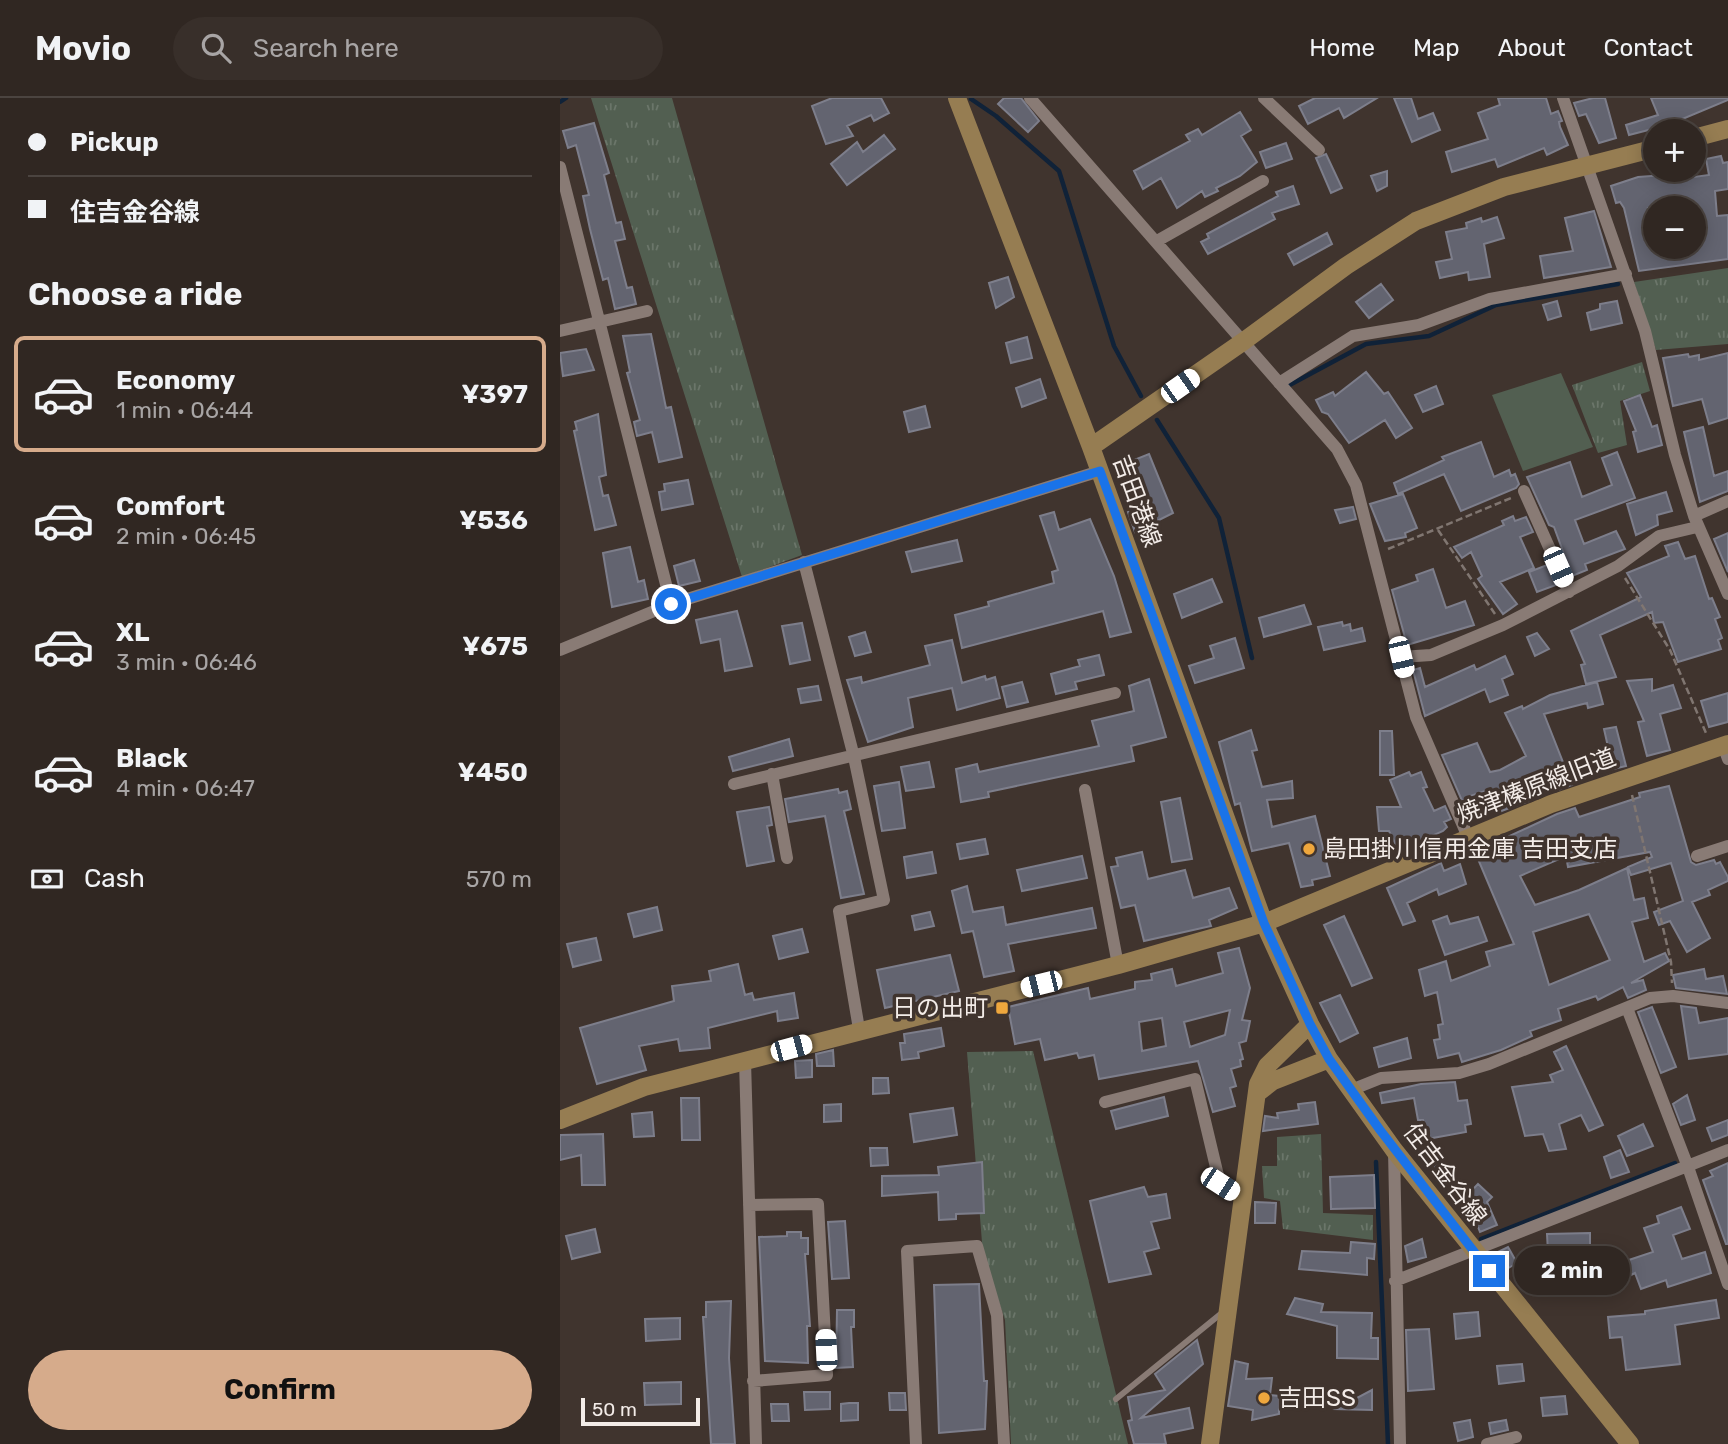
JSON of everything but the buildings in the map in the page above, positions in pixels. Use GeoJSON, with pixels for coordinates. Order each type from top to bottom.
{"type":"FeatureCollection","features":[{"type":"Feature","properties":{"kind":"main road","name":"吉田港線"},"geometry":{"type":"LineString","coordinates":[[957,98],[1100,471],[1264,923]]}},
{"type":"Feature","properties":{"kind":"main road"},"geometry":{"type":"LineString","coordinates":[[1706,135],[1728,129]]}},
{"type":"Feature","properties":{"kind":"main road"},"geometry":{"type":"LineString","coordinates":[[1091,447],[1244,341],[1346,266],[1416,222],[1504,187],[1643,151]]}},
{"type":"Feature","properties":{"kind":"main road","name":"焼津榛原線旧道"},"geometry":{"type":"LineString","coordinates":[[560,1120],[643,1087],[859,1029],[1118,965],[1264,923],[1468,837],[1628,778],[1723,749]]}},
{"type":"Feature","properties":{"kind":"main road","name":"住吉金谷線"},"geometry":{"type":"LineString","coordinates":[[1264,923],[1329,1059],[1394,1150],[1471,1249],[1630,1444]]}},
{"type":"Feature","properties":{"kind":"main road"},"geometry":{"type":"LineString","coordinates":[[1210,1444],[1260,1077],[1267,1066],[1310,1024]]}},
{"type":"Feature","properties":{"kind":"main road"},"geometry":{"type":"LineString","coordinates":[[1259,1092],[1273,1081],[1329,1059]]}},
{"type":"Feature","properties":{"kind":"street"},"geometry":{"type":"LineString","coordinates":[[1030,98],[1337,449],[1356,485],[1416,717],[1468,837]]}},
{"type":"Feature","properties":{"kind":"street"},"geometry":{"type":"LineString","coordinates":[[1264,98],[1319,150]]}},
{"type":"Feature","properties":{"kind":"street"},"geometry":{"type":"LineString","coordinates":[[1563,98],[1589,164],[1645,331],[1675,456],[1696,521],[1728,594]]}},
{"type":"Feature","properties":{"kind":"street"},"geometry":{"type":"LineString","coordinates":[[560,167],[671,604]]}},
{"type":"Feature","properties":{"kind":"street"},"geometry":{"type":"LineString","coordinates":[[1157,241],[1263,181]]}},
{"type":"Feature","properties":{"kind":"street"},"geometry":{"type":"LineString","coordinates":[[1279,383],[1353,336],[1419,325],[1490,299],[1626,274]]}},
{"type":"Feature","properties":{"kind":"street"},"geometry":{"type":"LineString","coordinates":[[560,331],[647,311]]}},
{"type":"Feature","properties":{"kind":"street"},"geometry":{"type":"LineString","coordinates":[[560,650],[671,604],[1100,471]]}},
{"type":"Feature","properties":{"kind":"street"},"geometry":{"type":"LineString","coordinates":[[1524,491],[1569,592]]}},
{"type":"Feature","properties":{"kind":"street"},"geometry":{"type":"LineString","coordinates":[[1401,657],[1431,655],[1503,625],[1618,566],[1659,536],[1696,521],[1728,501]]}},
{"type":"Feature","properties":{"kind":"street"},"geometry":{"type":"LineString","coordinates":[[804,562],[854,757],[884,900],[839,911],[859,1029]]}},
{"type":"Feature","properties":{"kind":"street"},"geometry":{"type":"LineString","coordinates":[[734,784],[1115,693]]}},
{"type":"Feature","properties":{"kind":"street"},"geometry":{"type":"LineString","coordinates":[[772,774],[787,858]]}},
{"type":"Feature","properties":{"kind":"street"},"geometry":{"type":"LineString","coordinates":[[1085,790],[1118,965]]}},
{"type":"Feature","properties":{"kind":"street"},"geometry":{"type":"LineString","coordinates":[[1697,856],[1728,846]]}},
{"type":"Feature","properties":{"kind":"street"},"geometry":{"type":"LineString","coordinates":[[1351,1090],[1381,1078],[1458,1073],[1650,998],[1673,996],[1728,1003]]}},
{"type":"Feature","properties":{"kind":"street"},"geometry":{"type":"LineString","coordinates":[[1627,1008],[1688,1167],[1728,1284]]}},
{"type":"Feature","properties":{"kind":"street"},"geometry":{"type":"LineString","coordinates":[[745,1060],[756,1444]]}},
{"type":"Feature","properties":{"kind":"street"},"geometry":{"type":"LineString","coordinates":[[1105,1102],[1195,1079],[1220,1184],[1243,1199]]}},
{"type":"Feature","properties":{"kind":"street"},"geometry":{"type":"LineString","coordinates":[[1394,1150],[1400,1444]]}},
{"type":"Feature","properties":{"kind":"street"},"geometry":{"type":"LineString","coordinates":[[1395,1281],[1728,1150]]}},
{"type":"Feature","properties":{"kind":"street"},"geometry":{"type":"LineString","coordinates":[[749,1205],[818,1204],[827,1375],[753,1381]]}},
{"type":"Feature","properties":{"kind":"street"},"geometry":{"type":"LineString","coordinates":[[916,1444],[907,1251],[977,1247],[996,1315],[1004,1444]]}},
{"type":"Feature","properties":{"kind":"street"},"geometry":{"type":"LineString","coordinates":[[1487,1444],[1516,1437]]}},
{"type":"Feature","properties":{"kind":"lane"},"geometry":{"type":"LineString","coordinates":[[1116,1399],[1229,1307]]}},
{"type":"Feature","properties":{"kind":"path"},"geometry":{"type":"LineString","coordinates":[[1375,554],[1438,530],[1524,491]]}},
{"type":"Feature","properties":{"kind":"path"},"geometry":{"type":"LineString","coordinates":[[1438,530],[1503,625]]}},
{"type":"Feature","properties":{"kind":"path"},"geometry":{"type":"LineString","coordinates":[[1618,566],[1670,650],[1723,749]]}},
{"type":"Feature","properties":{"kind":"path"},"geometry":{"type":"LineString","coordinates":[[1628,778],[1671,962],[1673,996]]}},
{"type":"Feature","properties":{"kind":"green space"},"geometry":{"type":"Polygon","coordinates":[[[591,98],[672,98],[802,555],[742,577],[591,98]]]}},
{"type":"Feature","properties":{"kind":"green space"},"geometry":{"type":"Polygon","coordinates":[[[1728,268],[1728,344],[1656,350],[1634,282],[1728,268]]]}},
{"type":"Feature","properties":{"kind":"green space"},"geometry":{"type":"Polygon","coordinates":[[[1642,362],[1650,391],[1620,401],[1627,445],[1598,453],[1572,385],[1642,362]]]}},
{"type":"Feature","properties":{"kind":"green space"},"geometry":{"type":"Polygon","coordinates":[[[1561,373],[1593,447],[1523,471],[1492,395],[1561,373]]]}},
{"type":"Feature","properties":{"kind":"green space"},"geometry":{"type":"Polygon","coordinates":[[[1033,1051],[1128,1444],[1011,1444],[1005,1320],[983,1255],[967,1052],[1033,1051]]]}},
{"type":"Feature","properties":{"kind":"green space"},"geometry":{"type":"Polygon","coordinates":[[[1321,1134],[1323,1213],[1373,1215],[1373,1240],[1283,1229],[1280,1201],[1264,1198],[1262,1166],[1277,1166],[1277,1137],[1321,1134]]]}},
{"type":"Feature","properties":{"kind":"waterway"},"geometry":{"type":"LineString","coordinates":[[560,102],[566,98]]}},
{"type":"Feature","properties":{"kind":"waterway"},"geometry":{"type":"LineString","coordinates":[[971,99],[996,116],[1059,171],[1114,346],[1141,396]]}},
{"type":"Feature","properties":{"kind":"waterway"},"geometry":{"type":"LineString","coordinates":[[1284,388],[1366,344],[1429,336],[1496,305],[1618,284]]}},
{"type":"Feature","properties":{"kind":"waterway"},"geometry":{"type":"LineString","coordinates":[[1157,420],[1219,518],[1252,658]]}},
{"type":"Feature","properties":{"kind":"waterway"},"geometry":{"type":"LineString","coordinates":[[1376,1162],[1388,1444]]}},
{"type":"Feature","properties":{"kind":"waterway"},"geometry":{"type":"LineString","coordinates":[[1481,1239],[1675,1163]]}},
{"type":"Feature","properties":{"kind":"place","name":"島田掛川信用金庫 吉田支店"},"geometry":{"type":"Point","coordinates":[1309,849]}},
{"type":"Feature","properties":{"kind":"place","name":"日の出町"},"geometry":{"type":"Point","coordinates":[1002,1008]}},
{"type":"Feature","properties":{"kind":"place","name":"吉田SS"},"geometry":{"type":"Point","coordinates":[1264,1398]}},
{"type":"Feature","properties":{"kind":"route"},"geometry":{"type":"LineString","coordinates":[[671,604],[1100,471],[1264,923],[1310,1024],[1329,1059],[1380,1130],[1489,1271]]}}]}
